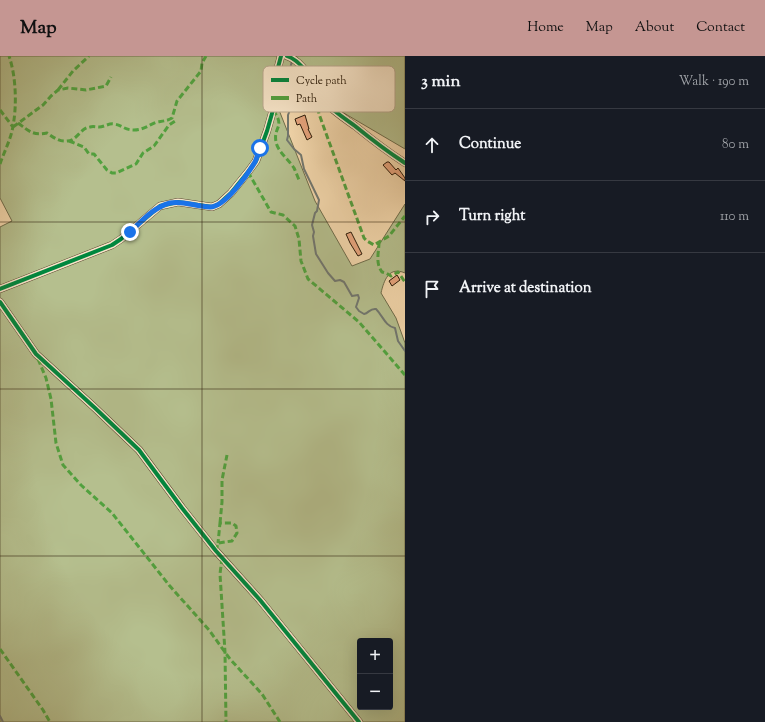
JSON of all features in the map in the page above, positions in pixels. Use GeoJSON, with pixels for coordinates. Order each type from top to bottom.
{"type":"FeatureCollection","features":[{"type":"Feature","properties":{"kind":"street"},"geometry":{"type":"LineString","coordinates":[[278,66],[281,56]]}},
{"type":"Feature","properties":{"kind":"street"},"geometry":{"type":"LineString","coordinates":[[290,57],[298,61],[302,66]]}},
{"type":"Feature","properties":{"kind":"street"},"geometry":{"type":"LineString","coordinates":[[0,289],[112,245],[160,206],[178,202],[212,207],[225,199],[256,161],[272,112]]}},
{"type":"Feature","properties":{"kind":"street"},"geometry":{"type":"LineString","coordinates":[[335,112],[405,163]]}},
{"type":"Feature","properties":{"kind":"street"},"geometry":{"type":"LineString","coordinates":[[0,302],[36,354],[96,408],[139,450],[216,551],[260,600],[359,722]]}},
{"type":"Feature","properties":{"kind":"green space"},"geometry":{"type":"Polygon","coordinates":[[[0,56],[405,56],[405,149],[342,112],[395,112],[395,66],[263,66],[263,112],[280,112],[315,201],[352,266],[370,259],[405,204],[405,273],[395,271],[391,273],[384,283],[381,293],[396,318],[405,343],[405,722],[0,722],[0,227],[12,221],[0,198],[0,56]]]}},
{"type":"Feature","properties":{"kind":"building"},"geometry":{"type":"Polygon","coordinates":[[[305,115],[308,129],[312,137],[307,140],[300,124],[297,125],[295,119],[305,115]]]}},
{"type":"Feature","properties":{"kind":"building"},"geometry":{"type":"Polygon","coordinates":[[[389,162],[396,170],[398,168],[405,178],[405,181],[395,173],[392,175],[383,165],[389,162]]]}},
{"type":"Feature","properties":{"kind":"building"},"geometry":{"type":"Polygon","coordinates":[[[351,232],[362,254],[358,256],[346,234],[351,232]]]}},
{"type":"Feature","properties":{"kind":"building"},"geometry":{"type":"Polygon","coordinates":[[[397,275],[400,280],[392,286],[389,281],[397,275]]]}},
{"type":"Feature","properties":{"kind":"waterway"},"geometry":{"type":"LineString","coordinates":[[291,66],[292,61]]}},
{"type":"Feature","properties":{"kind":"waterway"},"geometry":{"type":"LineString","coordinates":[[289,112],[287,140],[301,155],[304,169],[319,200],[312,225],[316,254],[335,281],[340,280],[344,282],[352,296],[358,295],[359,298],[356,307],[359,311],[364,314],[372,309],[376,309],[386,323],[395,328],[398,341],[405,351]]}},
{"type":"Feature","properties":{"kind":"waterway"},"geometry":{"type":"LineString","coordinates":[[0,716],[3,722]]}},
{"type":"Feature","properties":{"kind":"marked path"},"geometry":{"type":"LineString","coordinates":[[0,164],[12,131],[15,109],[13,72],[9,56]]}},
{"type":"Feature","properties":{"kind":"marked path"},"geometry":{"type":"LineString","coordinates":[[58,90],[73,71],[89,56]]}},
{"type":"Feature","properties":{"kind":"marked path"},"geometry":{"type":"LineString","coordinates":[[18,123],[31,132],[38,134],[47,133],[56,139],[64,141],[73,139],[84,130],[91,127],[101,127],[112,124],[137,130],[157,122],[168,120],[172,118],[177,101],[201,71],[202,63],[206,56]]}},
{"type":"Feature","properties":{"kind":"marked path"},"geometry":{"type":"LineString","coordinates":[[13,127],[43,105],[58,90],[68,88],[86,90],[106,86],[111,77]]}},
{"type":"Feature","properties":{"kind":"marked path"},"geometry":{"type":"LineString","coordinates":[[0,110],[13,127]]}},
{"type":"Feature","properties":{"kind":"marked path"},"geometry":{"type":"LineString","coordinates":[[274,112],[279,120],[276,133],[277,146],[294,168],[300,182]]}},
{"type":"Feature","properties":{"kind":"marked path"},"geometry":{"type":"LineString","coordinates":[[319,112],[364,238],[374,245],[389,236],[405,216]]}},
{"type":"Feature","properties":{"kind":"marked path"},"geometry":{"type":"LineString","coordinates":[[69,141],[84,147],[89,154],[94,154],[107,170],[112,173],[116,173],[136,164],[143,153],[154,146],[169,125],[175,121],[174,119]]}},
{"type":"Feature","properties":{"kind":"marked path"},"geometry":{"type":"LineString","coordinates":[[248,172],[271,212],[283,215],[295,226],[299,239],[301,261],[308,279],[359,322],[405,375]]}},
{"type":"Feature","properties":{"kind":"marked path"},"geometry":{"type":"LineString","coordinates":[[379,242],[378,261],[380,269],[382,272],[391,276],[398,272],[405,282]]}},
{"type":"Feature","properties":{"kind":"marked path"},"geometry":{"type":"LineString","coordinates":[[38,359],[46,378],[51,399],[56,443],[63,465],[81,485],[112,513],[169,585],[209,630],[230,659],[262,694],[280,722]]}},
{"type":"Feature","properties":{"kind":"marked path"},"geometry":{"type":"LineString","coordinates":[[220,523],[222,480],[227,455]]}},
{"type":"Feature","properties":{"kind":"marked path"},"geometry":{"type":"LineString","coordinates":[[216,551],[218,543],[232,541],[237,533],[236,526],[232,523],[220,523],[218,543]]}},
{"type":"Feature","properties":{"kind":"marked path"},"geometry":{"type":"LineString","coordinates":[[222,558],[220,574],[225,652],[226,722]]}},
{"type":"Feature","properties":{"kind":"marked path"},"geometry":{"type":"LineString","coordinates":[[0,649],[50,722]]}},
{"type":"Feature","properties":{"kind":"cycle path"},"geometry":{"type":"LineString","coordinates":[[278,66],[281,56]]}},
{"type":"Feature","properties":{"kind":"cycle path"},"geometry":{"type":"LineString","coordinates":[[287,56],[301,66]]}},
{"type":"Feature","properties":{"kind":"cycle path"},"geometry":{"type":"LineString","coordinates":[[0,289],[112,245],[160,206],[178,202],[212,207],[219,204],[231,193],[256,161],[272,112]]}},
{"type":"Feature","properties":{"kind":"cycle path"},"geometry":{"type":"LineString","coordinates":[[336,112],[405,163]]}},
{"type":"Feature","properties":{"kind":"cycle path"},"geometry":{"type":"LineString","coordinates":[[0,302],[36,354],[139,450],[216,551],[260,600],[359,722]]}},
{"type":"Feature","properties":{"kind":"route"},"geometry":{"type":"LineString","coordinates":[[130,232],[160,206],[169,203],[178,202],[205,207],[212,207],[219,204],[231,193],[248,172],[256,161],[260,148]]}}]}
